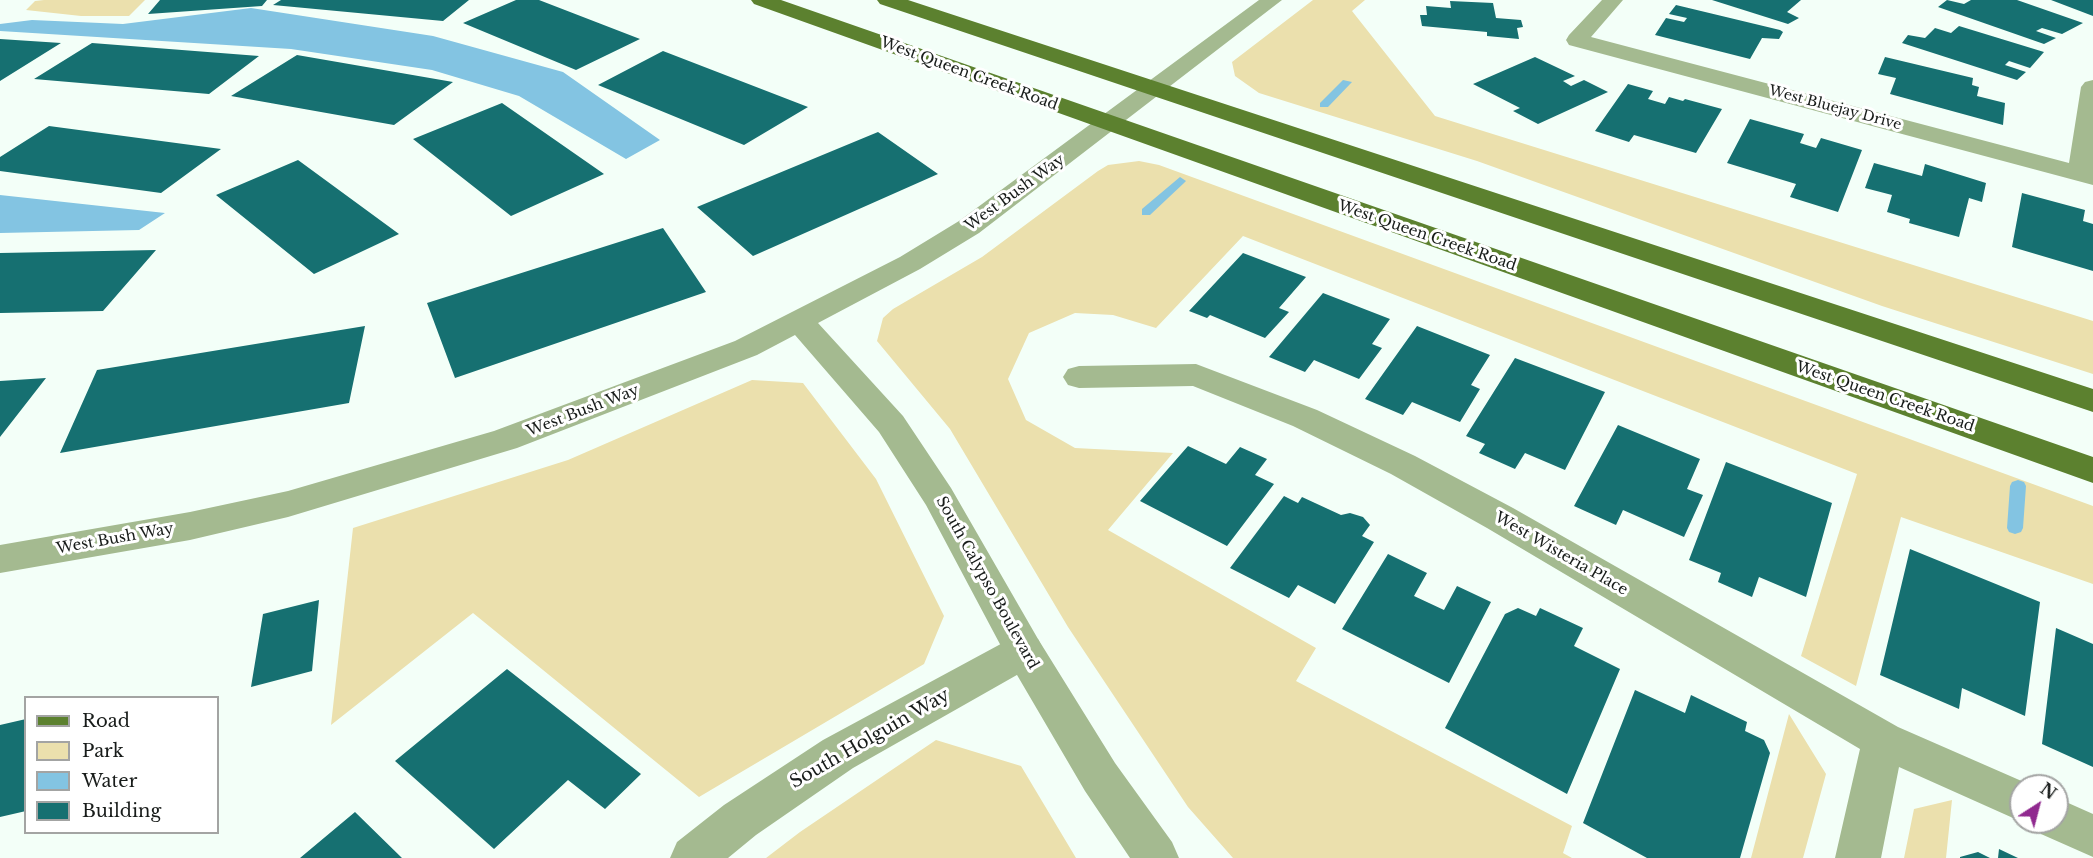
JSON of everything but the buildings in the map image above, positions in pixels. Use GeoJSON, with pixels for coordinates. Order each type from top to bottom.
{"type":"FeatureCollection","features":[{"type":"Feature","properties":{"kind":"main road","name":"West Queen Creek Road"},"geometry":{"type":"LineString","coordinates":[[761,0],[2093,470]]}},
{"type":"Feature","properties":{"kind":"main road"},"geometry":{"type":"LineString","coordinates":[[887,0],[2093,401]]}},
{"type":"Feature","properties":{"kind":"street","name":"West Bush Way"},"geometry":{"type":"LineString","coordinates":[[0,559],[212,521],[288,504],[505,440],[746,348],[910,263],[969,227],[1272,0]]}},
{"type":"Feature","properties":{"kind":"street","name":"West Bluejay Drive"},"geometry":{"type":"LineString","coordinates":[[1613,0],[1577,40],[2086,175]]}},
{"type":"Feature","properties":{"kind":"street"},"geometry":{"type":"LineString","coordinates":[[2086,175],[2093,87]]}},
{"type":"Feature","properties":{"kind":"street","name":"South Calypso Boulevard"},"geometry":{"type":"LineString","coordinates":[[800,322],[850,375],[891,424],[939,497],[1024,651],[1100,777],[1156,858]]}},
{"type":"Feature","properties":{"kind":"street","name":"West Wisteria Place"},"geometry":{"type":"LineString","coordinates":[[1079,377],[1196,375],[1305,418],[1403,465],[1500,518],[1810,700],[1883,740],[2009,797]]}},
{"type":"Feature","properties":{"kind":"street","name":"South Holguin Way"},"geometry":{"type":"LineString","coordinates":[[693,858],[740,820],[838,754],[1024,651]]}},
{"type":"Feature","properties":{"kind":"street"},"geometry":{"type":"LineString","coordinates":[[1858,858],[1883,740]]}},
{"type":"Feature","properties":{"kind":"street"},"geometry":{"type":"LineString","coordinates":[[2069,825],[2093,836]]}},
{"type":"Feature","properties":{"kind":"green space"},"geometry":{"type":"Polygon","coordinates":[[[145,0],[129,16],[81,16],[26,10],[35,1],[145,0]]]}},
{"type":"Feature","properties":{"kind":"green space"},"geometry":{"type":"Polygon","coordinates":[[[1313,0],[1365,0],[1352,11],[1435,116],[2093,321],[2093,374],[1882,306],[1477,161],[1259,93],[1235,76],[1232,62],[1313,0]]]}},
{"type":"Feature","properties":{"kind":"green space"},"geometry":{"type":"Polygon","coordinates":[[[1139,161],[1159,165],[2093,506],[2093,584],[1901,517],[1856,686],[1801,656],[1857,474],[1243,236],[1156,328],[1113,315],[1075,313],[1029,333],[1008,379],[1026,420],[1075,448],[1173,453],[1108,530],[1316,648],[1296,681],[1572,826],[1563,853],[1572,858],[1233,858],[1188,807],[1068,627],[950,429],[877,341],[883,318],[893,309],[982,257],[1098,171],[1108,165],[1139,161]]]}},
{"type":"Feature","properties":{"kind":"green space"},"geometry":{"type":"Polygon","coordinates":[[[752,380],[803,383],[876,479],[944,616],[924,664],[699,797],[473,613],[331,725],[353,528],[568,460],[752,380]]]}},
{"type":"Feature","properties":{"kind":"green space"},"geometry":{"type":"Polygon","coordinates":[[[1789,714],[1826,774],[1803,858],[1751,858],[1789,714]]]}},
{"type":"Feature","properties":{"kind":"green space"},"geometry":{"type":"Polygon","coordinates":[[[936,740],[1021,766],[1076,858],[766,858],[800,832],[936,740]]]}},
{"type":"Feature","properties":{"kind":"green space"},"geometry":{"type":"Polygon","coordinates":[[[1952,800],[1946,858],[1904,858],[1914,809],[1952,800]]]}},
{"type":"Feature","properties":{"kind":"water"},"geometry":{"type":"Polygon","coordinates":[[[251,8],[433,36],[563,72],[660,140],[626,159],[519,96],[432,70],[291,49],[0,31],[0,24],[32,20],[123,24],[251,8]]]}},
{"type":"Feature","properties":{"kind":"water"},"geometry":{"type":"Polygon","coordinates":[[[0,195],[165,213],[139,230],[0,233],[0,195]]]}},
{"type":"Feature","properties":{"kind":"waterway"},"geometry":{"type":"LineString","coordinates":[[1324,105],[1347,82]]}},
{"type":"Feature","properties":{"kind":"waterway"},"geometry":{"type":"LineString","coordinates":[[1146,212],[1180,181]]}},
{"type":"Feature","properties":{"kind":"waterway"},"geometry":{"type":"LineString","coordinates":[[2015,528],[2018,486]]}}]}
